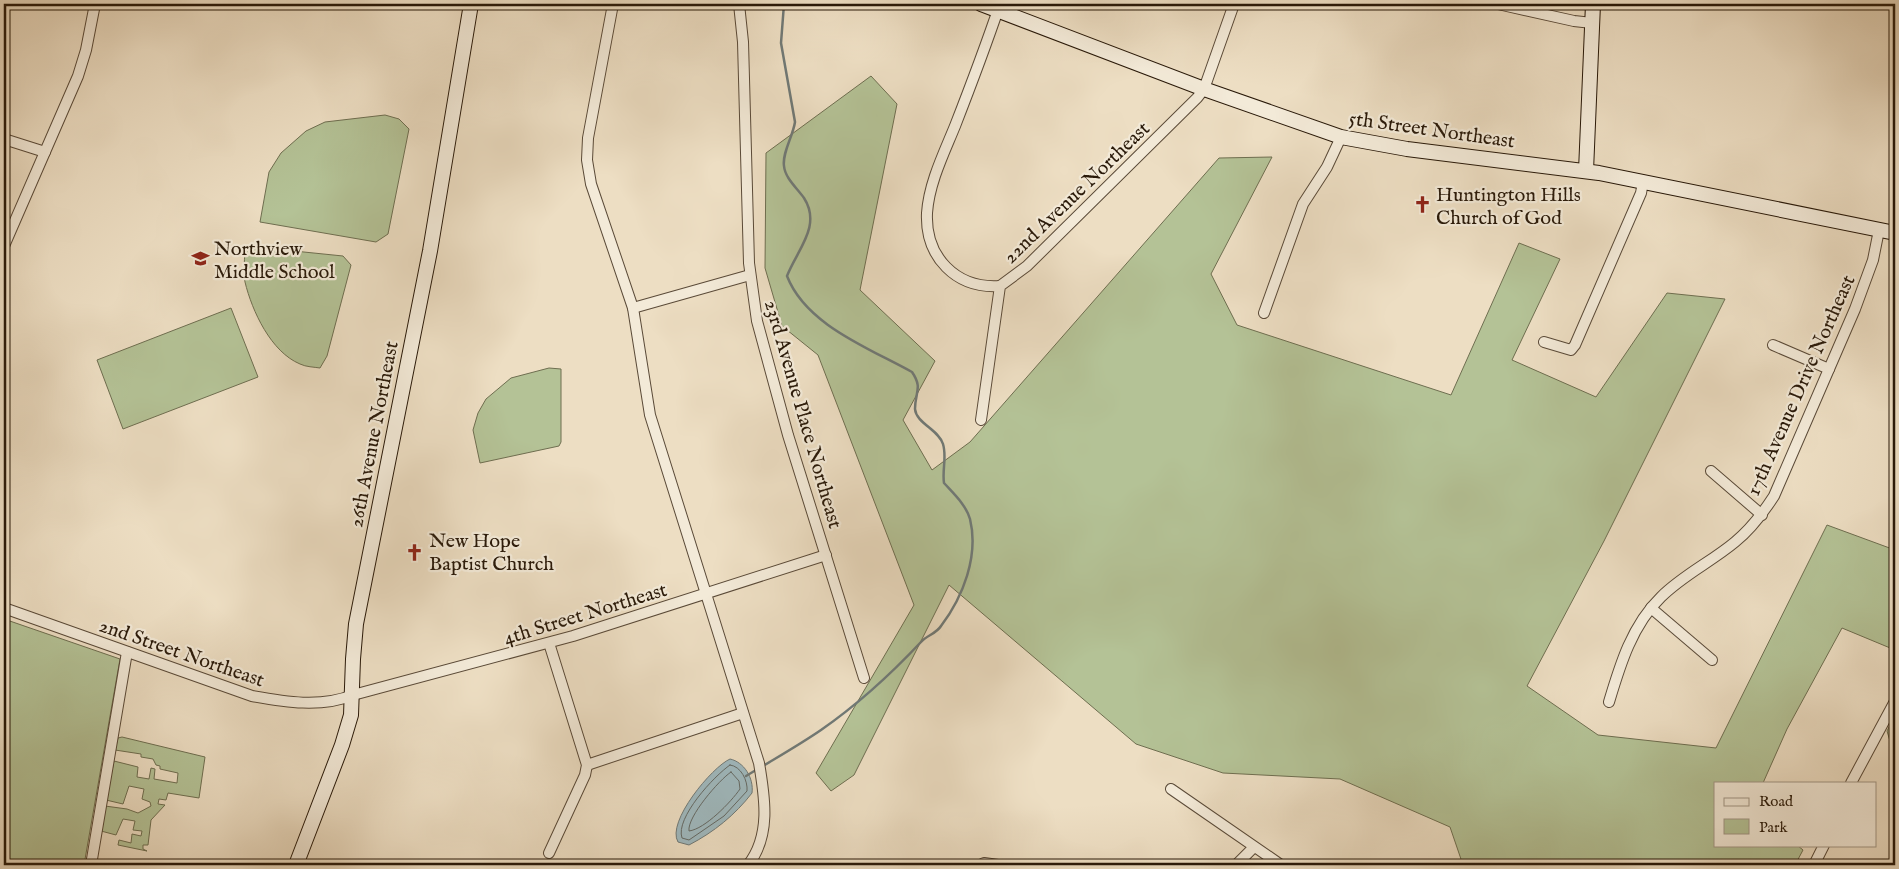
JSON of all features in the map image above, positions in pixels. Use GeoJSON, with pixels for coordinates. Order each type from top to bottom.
{"type":"FeatureCollection","features":[{"type":"Feature","properties":{"kind":"street"},"geometry":{"type":"LineString","coordinates":[[4,246],[78,76],[86,50],[95,4]]}},
{"type":"Feature","properties":{"kind":"street","name":"26th Avenue Northeast"},"geometry":{"type":"LineString","coordinates":[[296,865],[342,745],[351,715],[356,624],[430,251],[471,4]]}},
{"type":"Feature","properties":{"kind":"street"},"geometry":{"type":"LineString","coordinates":[[613,4],[588,138],[587,160],[596,200],[633,308],[650,415],[759,763],[765,806],[760,841],[748,865]]}},
{"type":"Feature","properties":{"kind":"street","name":"23rd Avenue Place Northeast"},"geometry":{"type":"LineString","coordinates":[[739,4],[743,42],[750,275],[766,359],[864,678]]}},
{"type":"Feature","properties":{"kind":"street","name":"5th Street Northeast"},"geometry":{"type":"LineString","coordinates":[[981,4],[999,7],[1204,89],[1341,137],[1407,149],[1586,171],[1895,233]]}},
{"type":"Feature","properties":{"kind":"street","name":"22nd Avenue Northeast"},"geometry":{"type":"LineString","coordinates":[[981,420],[1000,286],[1028,266],[1204,89],[1234,4]]}},
{"type":"Feature","properties":{"kind":"street"},"geometry":{"type":"LineString","coordinates":[[1498,4],[1574,21],[1592,23]]}},
{"type":"Feature","properties":{"kind":"street"},"geometry":{"type":"LineString","coordinates":[[1586,171],[1593,4]]}},
{"type":"Feature","properties":{"kind":"street"},"geometry":{"type":"LineString","coordinates":[[999,7],[983,54],[934,179],[928,211],[928,232],[935,253],[961,280],[976,285],[1000,286]]}},
{"type":"Feature","properties":{"kind":"street"},"geometry":{"type":"LineString","coordinates":[[1264,313],[1304,204],[1341,137]]}},
{"type":"Feature","properties":{"kind":"street"},"geometry":{"type":"LineString","coordinates":[[4,139],[45,152]]}},
{"type":"Feature","properties":{"kind":"street"},"geometry":{"type":"LineString","coordinates":[[1544,342],[1571,350],[1575,345],[1641,193],[1643,182]]}},
{"type":"Feature","properties":{"kind":"street","name":"17th Avenue Drive Northeast"},"geometry":{"type":"LineString","coordinates":[[1609,702],[1630,640],[1660,597],[1736,541],[1762,515],[1782,480],[1865,282],[1879,230]]}},
{"type":"Feature","properties":{"kind":"street"},"geometry":{"type":"LineString","coordinates":[[633,308],[750,275]]}},
{"type":"Feature","properties":{"kind":"street"},"geometry":{"type":"LineString","coordinates":[[1773,345],[1829,369]]}},
{"type":"Feature","properties":{"kind":"street"},"geometry":{"type":"LineString","coordinates":[[1711,471],[1762,515]]}},
{"type":"Feature","properties":{"kind":"street","name":"4th Street Northeast"},"geometry":{"type":"LineString","coordinates":[[353,695],[549,643],[826,555]]}},
{"type":"Feature","properties":{"kind":"street","name":"2nd Street Northeast"},"geometry":{"type":"LineString","coordinates":[[4,608],[252,696],[279,701],[311,703],[338,701],[353,695]]}},
{"type":"Feature","properties":{"kind":"street"},"geometry":{"type":"LineString","coordinates":[[1651,608],[1712,660]]}},
{"type":"Feature","properties":{"kind":"street"},"geometry":{"type":"LineString","coordinates":[[549,643],[586,765],[586,775],[549,853]]}},
{"type":"Feature","properties":{"kind":"street"},"geometry":{"type":"LineString","coordinates":[[91,865],[127,652]]}},
{"type":"Feature","properties":{"kind":"street"},"geometry":{"type":"LineString","coordinates":[[1852,782],[1895,701]]}},
{"type":"Feature","properties":{"kind":"street"},"geometry":{"type":"LineString","coordinates":[[586,765],[744,713]]}},
{"type":"Feature","properties":{"kind":"street"},"geometry":{"type":"LineString","coordinates":[[1171,789],[1280,865]]}},
{"type":"Feature","properties":{"kind":"street"},"geometry":{"type":"LineString","coordinates":[[1814,865],[1824,846]]}},
{"type":"Feature","properties":{"kind":"street"},"geometry":{"type":"LineString","coordinates":[[1236,865],[1253,848]]}},
{"type":"Feature","properties":{"kind":"street"},"geometry":{"type":"LineString","coordinates":[[982,864],[998,865]]}},
{"type":"Feature","properties":{"kind":"green space"},"geometry":{"type":"Polygon","coordinates":[[[871,76],[897,104],[860,290],[935,361],[903,420],[932,470],[970,442],[1219,158],[1272,157],[1211,274],[1237,325],[1451,395],[1519,243],[1560,259],[1512,360],[1596,397],[1667,293],[1725,299],[1604,541],[1527,686],[1598,735],[1716,748],[1827,525],[1895,550],[1895,650],[1842,628],[1787,729],[1763,782],[1714,782],[1714,846],[1798,846],[1803,850],[1795,865],[1463,865],[1450,827],[1340,779],[1223,773],[1136,744],[949,585],[854,775],[831,791],[816,773],[914,605],[818,355],[782,326],[765,268],[766,153],[871,76]]]}},
{"type":"Feature","properties":{"kind":"green space"},"geometry":{"type":"Polygon","coordinates":[[[385,115],[399,119],[409,129],[388,234],[376,242],[260,222],[269,172],[281,153],[306,131],[325,122],[385,115]]]}},
{"type":"Feature","properties":{"kind":"green space"},"geometry":{"type":"Polygon","coordinates":[[[245,246],[343,256],[351,265],[327,356],[320,368],[302,365],[290,358],[280,350],[264,329],[252,305],[245,282],[245,246]]]}},
{"type":"Feature","properties":{"kind":"green space"},"geometry":{"type":"Polygon","coordinates":[[[231,308],[258,377],[123,429],[97,360],[231,308]]]}},
{"type":"Feature","properties":{"kind":"green space"},"geometry":{"type":"Polygon","coordinates":[[[549,368],[561,369],[561,442],[559,446],[480,463],[473,430],[478,413],[486,399],[511,378],[549,368]]]}},
{"type":"Feature","properties":{"kind":"green space"},"geometry":{"type":"Polygon","coordinates":[[[4,619],[120,659],[84,865],[4,865],[4,619]]]}},
{"type":"Feature","properties":{"kind":"green space"},"geometry":{"type":"Polygon","coordinates":[[[1895,715],[1895,758],[1887,731],[1895,715]]]}},
{"type":"Feature","properties":{"kind":"green space"},"geometry":{"type":"Polygon","coordinates":[[[122,737],[205,757],[199,798],[168,793],[166,800],[159,799],[158,804],[165,805],[151,820],[148,845],[143,845],[143,849],[147,851],[118,845],[119,840],[131,843],[132,834],[141,836],[142,831],[133,830],[135,821],[123,819],[116,835],[101,831],[105,806],[127,809],[138,813],[151,806],[150,802],[142,799],[144,789],[129,786],[123,804],[106,800],[114,761],[138,767],[137,777],[149,779],[151,768],[155,769],[154,779],[177,783],[178,773],[160,769],[160,766],[156,765],[153,759],[141,757],[141,754],[115,750],[118,738],[122,737]]]}},
{"type":"Feature","properties":{"kind":"water"},"geometry":{"type":"Polygon","coordinates":[[[730,759],[740,763],[747,771],[750,776],[752,793],[731,816],[707,834],[689,845],[678,842],[676,833],[684,809],[702,784],[722,764],[730,759]]]}},
{"type":"Feature","properties":{"kind":"waterway"},"geometry":{"type":"LineString","coordinates":[[763,766],[814,735],[861,700],[923,640],[939,629],[949,615],[962,589],[971,561],[972,547],[970,519],[966,509],[944,483],[945,454],[941,439],[916,414],[915,403],[918,386],[912,372],[859,344],[824,322],[808,308],[796,293],[787,276],[806,238],[810,218],[809,208],[804,198],[789,179],[784,166],[795,122],[781,43],[784,4]]}},
{"type":"Feature","properties":{"kind":"waterway"},"geometry":{"type":"LineString","coordinates":[[746,776],[756,770]]}},
{"type":"Feature","properties":{"kind":"place","name":"Huntington Hills Church of God"},"geometry":{"type":"Point","coordinates":[1422,205]}},
{"type":"Feature","properties":{"kind":"place","name":"Northview Middle School"},"geometry":{"type":"Point","coordinates":[200,259]}},
{"type":"Feature","properties":{"kind":"place","name":"New Hope Baptist Church"},"geometry":{"type":"Point","coordinates":[415,552]}}]}
